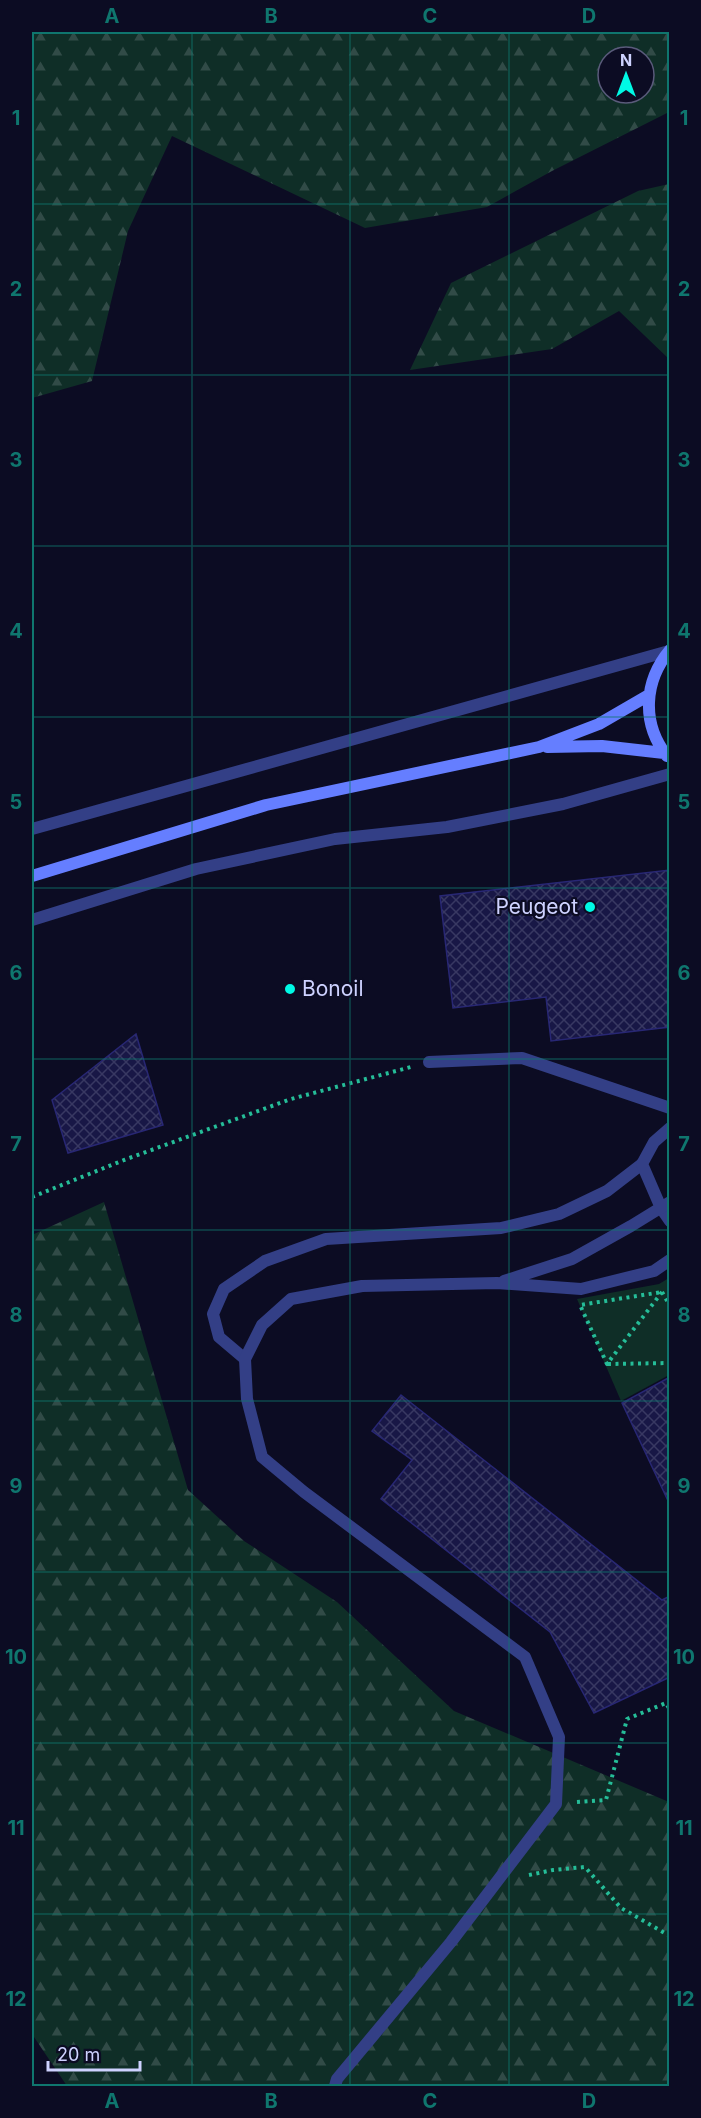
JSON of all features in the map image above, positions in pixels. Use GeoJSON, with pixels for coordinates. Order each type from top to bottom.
{"type":"FeatureCollection","features":[{"type":"Feature","properties":{"kind":"main road"},"geometry":{"type":"LineString","coordinates":[[667,756],[651,726],[648,711],[649,695],[655,672],[669,651]]}},
{"type":"Feature","properties":{"kind":"main road"},"geometry":{"type":"LineString","coordinates":[[32,876],[266,805],[539,747],[598,724],[649,695]]}},
{"type":"Feature","properties":{"kind":"main road"},"geometry":{"type":"LineString","coordinates":[[539,747],[602,746],[667,756]]}},
{"type":"Feature","properties":{"kind":"street"},"geometry":{"type":"LineString","coordinates":[[32,829],[669,651]]}},
{"type":"Feature","properties":{"kind":"street"},"geometry":{"type":"LineString","coordinates":[[32,920],[196,869],[335,839],[447,827],[563,804],[669,774]]}},
{"type":"Feature","properties":{"kind":"street"},"geometry":{"type":"LineString","coordinates":[[429,1062],[522,1058],[669,1107]]}},
{"type":"Feature","properties":{"kind":"street"},"geometry":{"type":"LineString","coordinates":[[245,1359],[219,1337],[213,1314],[224,1288],[265,1261],[326,1239],[501,1228],[559,1214],[607,1191],[642,1164],[654,1142],[669,1128]]}},
{"type":"Feature","properties":{"kind":"street"},"geometry":{"type":"LineString","coordinates":[[642,1164],[665,1205],[669,1221]]}},
{"type":"Feature","properties":{"kind":"street"},"geometry":{"type":"LineString","coordinates":[[497,1283],[572,1259],[665,1205]]}},
{"type":"Feature","properties":{"kind":"street"},"geometry":{"type":"LineString","coordinates":[[335,2086],[337,2079],[451,1942],[556,1804],[559,1737],[525,1657],[304,1492],[262,1457],[247,1399],[245,1359],[262,1325],[291,1299],[362,1287],[497,1283],[581,1289],[654,1271],[669,1260]]}},
{"type":"Feature","properties":{"kind":"path"},"geometry":{"type":"LineString","coordinates":[[32,1197],[124,1160],[291,1099],[429,1062]]}},
{"type":"Feature","properties":{"kind":"path"},"geometry":{"type":"LineString","coordinates":[[662,1292],[669,1306]]}},
{"type":"Feature","properties":{"kind":"path"},"geometry":{"type":"LineString","coordinates":[[607,1364],[662,1292]]}},
{"type":"Feature","properties":{"kind":"path"},"geometry":{"type":"LineString","coordinates":[[607,1364],[580,1305],[662,1292]]}},
{"type":"Feature","properties":{"kind":"path"},"geometry":{"type":"LineString","coordinates":[[607,1364],[669,1363]]}},
{"type":"Feature","properties":{"kind":"path"},"geometry":{"type":"LineString","coordinates":[[556,1804],[606,1800],[627,1719],[666,1703],[669,1710]]}},
{"type":"Feature","properties":{"kind":"path"},"geometry":{"type":"LineString","coordinates":[[496,1882],[553,1870],[585,1867],[621,1908],[669,1936]]}},
{"type":"Feature","properties":{"kind":"green space"},"geometry":{"type":"Polygon","coordinates":[[[32,32],[669,32],[669,112],[552,171],[487,207],[365,228],[172,136],[128,231],[92,381],[32,398],[32,32]]]}},
{"type":"Feature","properties":{"kind":"green space"},"geometry":{"type":"Polygon","coordinates":[[[669,184],[669,359],[619,311],[552,349],[410,370],[451,283],[638,191],[669,184]]]}},
{"type":"Feature","properties":{"kind":"green space"},"geometry":{"type":"Polygon","coordinates":[[[104,1202],[188,1490],[244,1541],[337,1602],[454,1711],[669,1802],[669,2086],[67,2086],[32,2034],[32,1235],[104,1202]]]}},
{"type":"Feature","properties":{"kind":"green space"},"geometry":{"type":"Polygon","coordinates":[[[669,1278],[669,1375],[621,1401],[577,1299],[659,1284],[669,1278]]]}},
{"type":"Feature","properties":{"kind":"building"},"geometry":{"type":"Polygon","coordinates":[[[670,870],[670,1027],[551,1041],[546,997],[453,1008],[440,896],[670,870]]]}},
{"type":"Feature","properties":{"kind":"building"},"geometry":{"type":"Polygon","coordinates":[[[136,1034],[163,1125],[68,1153],[52,1100],[136,1034]]]}},
{"type":"Feature","properties":{"kind":"building"},"geometry":{"type":"Polygon","coordinates":[[[670,1377],[670,1505],[622,1403],[670,1377]]]}},
{"type":"Feature","properties":{"kind":"building"},"geometry":{"type":"Polygon","coordinates":[[[401,1395],[662,1600],[670,1596],[670,1677],[594,1713],[550,1632],[381,1499],[412,1460],[372,1431],[401,1395]]]}},
{"type":"Feature","properties":{"kind":"place","name":"Peugeot"},"geometry":{"type":"Point","coordinates":[590,907]}},
{"type":"Feature","properties":{"kind":"place","name":"Bonoil"},"geometry":{"type":"Point","coordinates":[290,989]}}]}
